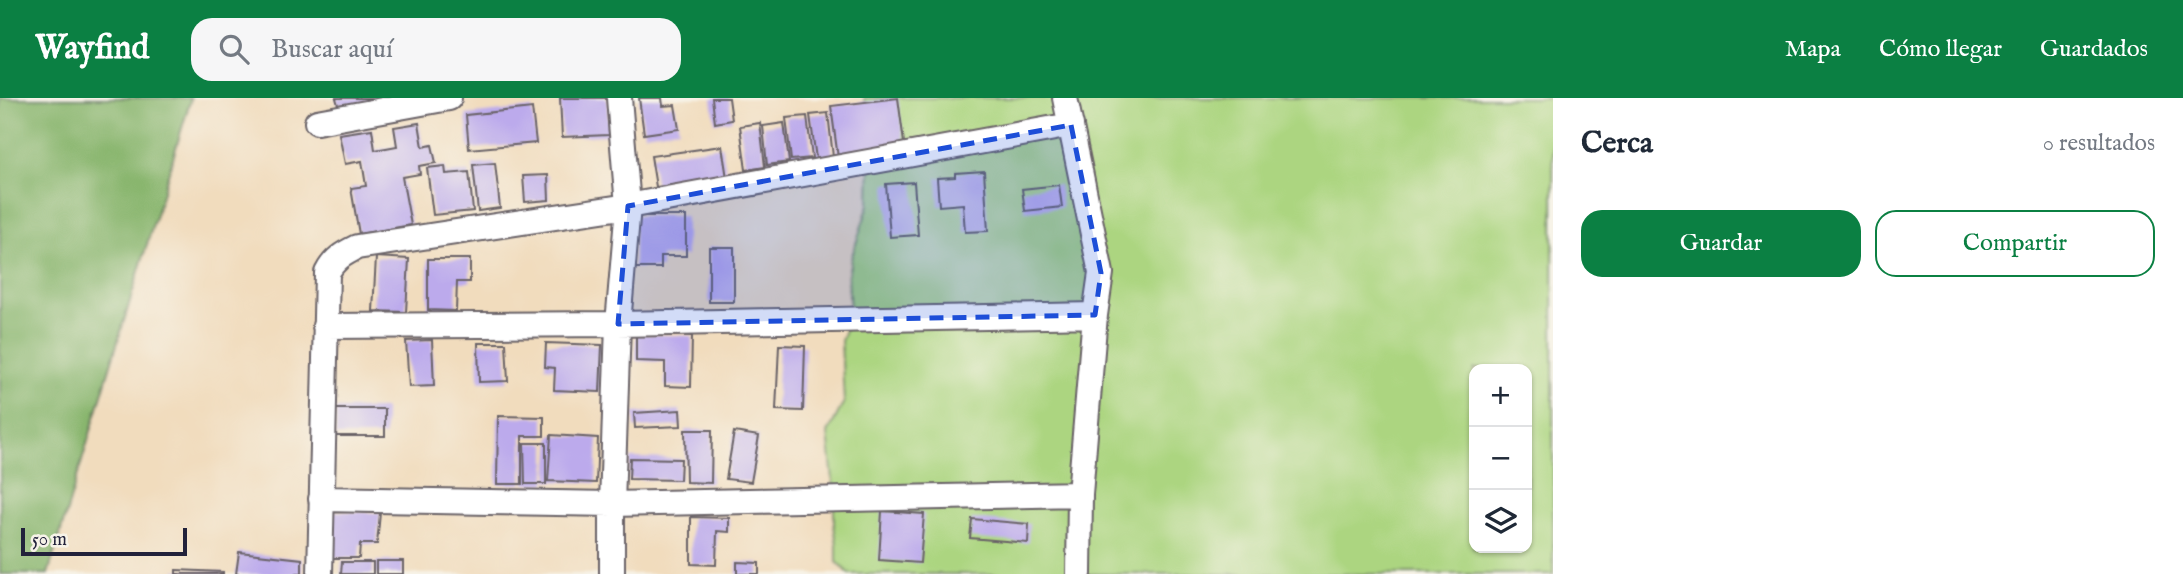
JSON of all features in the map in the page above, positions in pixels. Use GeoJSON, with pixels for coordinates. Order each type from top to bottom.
{"type":"FeatureCollection","features":[{"type":"Feature","properties":{"kind":"street"},"geometry":{"type":"LineString","coordinates":[[317,122],[449,98]]}},
{"type":"Feature","properties":{"kind":"street"},"geometry":{"type":"LineString","coordinates":[[612,574],[618,324],[628,206],[619,98]]}},
{"type":"Feature","properties":{"kind":"street"},"geometry":{"type":"LineString","coordinates":[[1065,98],[1101,273],[1080,495],[1079,574]]}},
{"type":"Feature","properties":{"kind":"street"},"geometry":{"type":"LineString","coordinates":[[320,574],[327,273],[332,262],[343,254],[357,247],[628,206],[1071,125]]}},
{"type":"Feature","properties":{"kind":"street"},"geometry":{"type":"LineString","coordinates":[[325,326],[618,324],[1095,315]]}},
{"type":"Feature","properties":{"kind":"street"},"geometry":{"type":"LineString","coordinates":[[321,499],[612,504],[1080,495]]}},
{"type":"Feature","properties":{"kind":"highlighted area"},"geometry":{"type":"Polygon","coordinates":[[[1071,125],[1101,273],[1095,315],[618,324],[628,206],[1071,125]]]}},
{"type":"Feature","properties":{"kind":"green space"},"geometry":{"type":"Polygon","coordinates":[[[0,98],[191,98],[48,574],[0,574],[0,98]]]}},
{"type":"Feature","properties":{"kind":"green space"},"geometry":{"type":"Polygon","coordinates":[[[864,98],[1553,98],[1553,574],[849,574],[837,562],[828,433],[844,402],[841,341],[850,315],[848,276],[869,204],[870,159],[864,98]]]}},
{"type":"Feature","properties":{"kind":"building"},"geometry":{"type":"Polygon","coordinates":[[[336,98],[386,98],[387,100],[338,105],[336,98]]]}},
{"type":"Feature","properties":{"kind":"building"},"geometry":{"type":"Polygon","coordinates":[[[560,98],[607,98],[609,135],[562,137],[560,98]]]}},
{"type":"Feature","properties":{"kind":"building"},"geometry":{"type":"Polygon","coordinates":[[[639,98],[662,98],[663,106],[675,105],[679,129],[644,134],[639,98]]]}},
{"type":"Feature","properties":{"kind":"building"},"geometry":{"type":"Polygon","coordinates":[[[712,98],[729,98],[732,120],[715,123],[712,98]]]}},
{"type":"Feature","properties":{"kind":"building"},"geometry":{"type":"Polygon","coordinates":[[[898,98],[905,150],[838,158],[831,106],[898,98]]]}},
{"type":"Feature","properties":{"kind":"building"},"geometry":{"type":"Polygon","coordinates":[[[532,108],[536,143],[469,149],[466,115],[532,108]]]}},
{"type":"Feature","properties":{"kind":"building"},"geometry":{"type":"Polygon","coordinates":[[[828,113],[833,157],[816,159],[810,115],[828,113]]]}},
{"type":"Feature","properties":{"kind":"building"},"geometry":{"type":"Polygon","coordinates":[[[807,116],[812,158],[791,160],[786,118],[807,116]]]}},
{"type":"Feature","properties":{"kind":"building"},"geometry":{"type":"Polygon","coordinates":[[[419,123],[423,147],[432,145],[436,163],[419,166],[420,174],[402,177],[411,225],[359,234],[351,188],[366,186],[362,161],[345,164],[339,134],[372,129],[375,150],[397,146],[394,127],[419,123]]]}},
{"type":"Feature","properties":{"kind":"building"},"geometry":{"type":"Polygon","coordinates":[[[760,123],[765,167],[746,170],[740,126],[760,123]]]}},
{"type":"Feature","properties":{"kind":"building"},"geometry":{"type":"Polygon","coordinates":[[[784,123],[789,162],[767,165],[763,126],[784,123]]]}},
{"type":"Feature","properties":{"kind":"building"},"geometry":{"type":"Polygon","coordinates":[[[722,146],[727,178],[656,187],[651,156],[722,146]]]}},
{"type":"Feature","properties":{"kind":"building"},"geometry":{"type":"Polygon","coordinates":[[[495,163],[500,208],[478,211],[473,165],[495,163]]]}},
{"type":"Feature","properties":{"kind":"building"},"geometry":{"type":"Polygon","coordinates":[[[445,166],[446,174],[469,172],[473,211],[433,215],[427,168],[445,166]]]}},
{"type":"Feature","properties":{"kind":"building"},"geometry":{"type":"Polygon","coordinates":[[[984,171],[988,231],[965,232],[963,204],[939,206],[937,178],[955,177],[955,173],[984,171]]]}},
{"type":"Feature","properties":{"kind":"building"},"geometry":{"type":"Polygon","coordinates":[[[548,175],[549,200],[525,202],[523,176],[548,175]]]}},
{"type":"Feature","properties":{"kind":"building"},"geometry":{"type":"Polygon","coordinates":[[[914,182],[918,235],[890,237],[886,184],[914,182]]]}},
{"type":"Feature","properties":{"kind":"building"},"geometry":{"type":"Polygon","coordinates":[[[1059,185],[1062,207],[1025,211],[1022,189],[1059,185]]]}},
{"type":"Feature","properties":{"kind":"building"},"geometry":{"type":"Polygon","coordinates":[[[634,216],[686,216],[686,256],[661,256],[661,268],[634,268],[634,216]]]}},
{"type":"Feature","properties":{"kind":"building"},"geometry":{"type":"Polygon","coordinates":[[[709,247],[734,247],[734,302],[709,302],[709,247]]]}},
{"type":"Feature","properties":{"kind":"building"},"geometry":{"type":"Polygon","coordinates":[[[376,257],[409,259],[406,312],[373,311],[376,257]]]}},
{"type":"Feature","properties":{"kind":"building"},"geometry":{"type":"Polygon","coordinates":[[[428,259],[470,259],[470,282],[457,282],[456,311],[428,310],[428,259]]]}},
{"type":"Feature","properties":{"kind":"building"},"geometry":{"type":"Polygon","coordinates":[[[636,334],[692,336],[691,387],[665,386],[665,362],[636,361],[636,334]]]}},
{"type":"Feature","properties":{"kind":"building"},"geometry":{"type":"Polygon","coordinates":[[[432,340],[434,386],[409,387],[406,341],[432,340]]]}},
{"type":"Feature","properties":{"kind":"building"},"geometry":{"type":"Polygon","coordinates":[[[478,343],[506,343],[508,381],[479,382],[478,343]]]}},
{"type":"Feature","properties":{"kind":"building"},"geometry":{"type":"Polygon","coordinates":[[[546,343],[602,345],[600,392],[554,390],[555,368],[545,367],[546,343]]]}},
{"type":"Feature","properties":{"kind":"building"},"geometry":{"type":"Polygon","coordinates":[[[779,345],[805,346],[803,411],[776,410],[779,345]]]}},
{"type":"Feature","properties":{"kind":"building"},"geometry":{"type":"Polygon","coordinates":[[[336,409],[385,409],[385,436],[336,436],[336,409]]]}},
{"type":"Feature","properties":{"kind":"building"},"geometry":{"type":"Polygon","coordinates":[[[680,410],[681,426],[635,428],[634,413],[680,410]]]}},
{"type":"Feature","properties":{"kind":"building"},"geometry":{"type":"Polygon","coordinates":[[[498,416],[544,417],[544,436],[522,436],[522,484],[497,484],[498,416]]]}},
{"type":"Feature","properties":{"kind":"building"},"geometry":{"type":"Polygon","coordinates":[[[685,430],[712,430],[711,483],[686,482],[685,430]]]}},
{"type":"Feature","properties":{"kind":"building"},"geometry":{"type":"Polygon","coordinates":[[[734,432],[759,436],[751,482],[726,479],[734,432]]]}},
{"type":"Feature","properties":{"kind":"building"},"geometry":{"type":"Polygon","coordinates":[[[551,435],[598,438],[596,483],[548,481],[551,435]]]}},
{"type":"Feature","properties":{"kind":"building"},"geometry":{"type":"Polygon","coordinates":[[[524,443],[546,443],[546,484],[525,484],[524,443]]]}},
{"type":"Feature","properties":{"kind":"building"},"geometry":{"type":"Polygon","coordinates":[[[630,458],[681,459],[680,480],[629,479],[630,458]]]}},
{"type":"Feature","properties":{"kind":"building"},"geometry":{"type":"Polygon","coordinates":[[[331,511],[380,513],[377,544],[360,544],[359,558],[329,558],[331,511]]]}},
{"type":"Feature","properties":{"kind":"building"},"geometry":{"type":"Polygon","coordinates":[[[882,511],[924,514],[920,563],[879,560],[882,511]]]}},
{"type":"Feature","properties":{"kind":"building"},"geometry":{"type":"Polygon","coordinates":[[[691,517],[729,518],[729,532],[717,531],[716,565],[691,564],[691,517]]]}},
{"type":"Feature","properties":{"kind":"building"},"geometry":{"type":"Polygon","coordinates":[[[972,519],[1029,524],[1028,543],[970,538],[972,519]]]}},
{"type":"Feature","properties":{"kind":"building"},"geometry":{"type":"Polygon","coordinates":[[[239,552],[302,559],[302,574],[236,574],[239,552]]]}},
{"type":"Feature","properties":{"kind":"building"},"geometry":{"type":"Polygon","coordinates":[[[376,561],[403,561],[403,574],[376,574],[376,561]]]}},
{"type":"Feature","properties":{"kind":"building"},"geometry":{"type":"Polygon","coordinates":[[[342,562],[373,562],[373,574],[341,574],[342,562]]]}},
{"type":"Feature","properties":{"kind":"building"},"geometry":{"type":"Polygon","coordinates":[[[737,562],[759,563],[759,574],[737,574],[737,562]]]}},
{"type":"Feature","properties":{"kind":"building"},"geometry":{"type":"Polygon","coordinates":[[[176,570],[223,572],[223,574],[176,574],[176,570]]]}}]}
